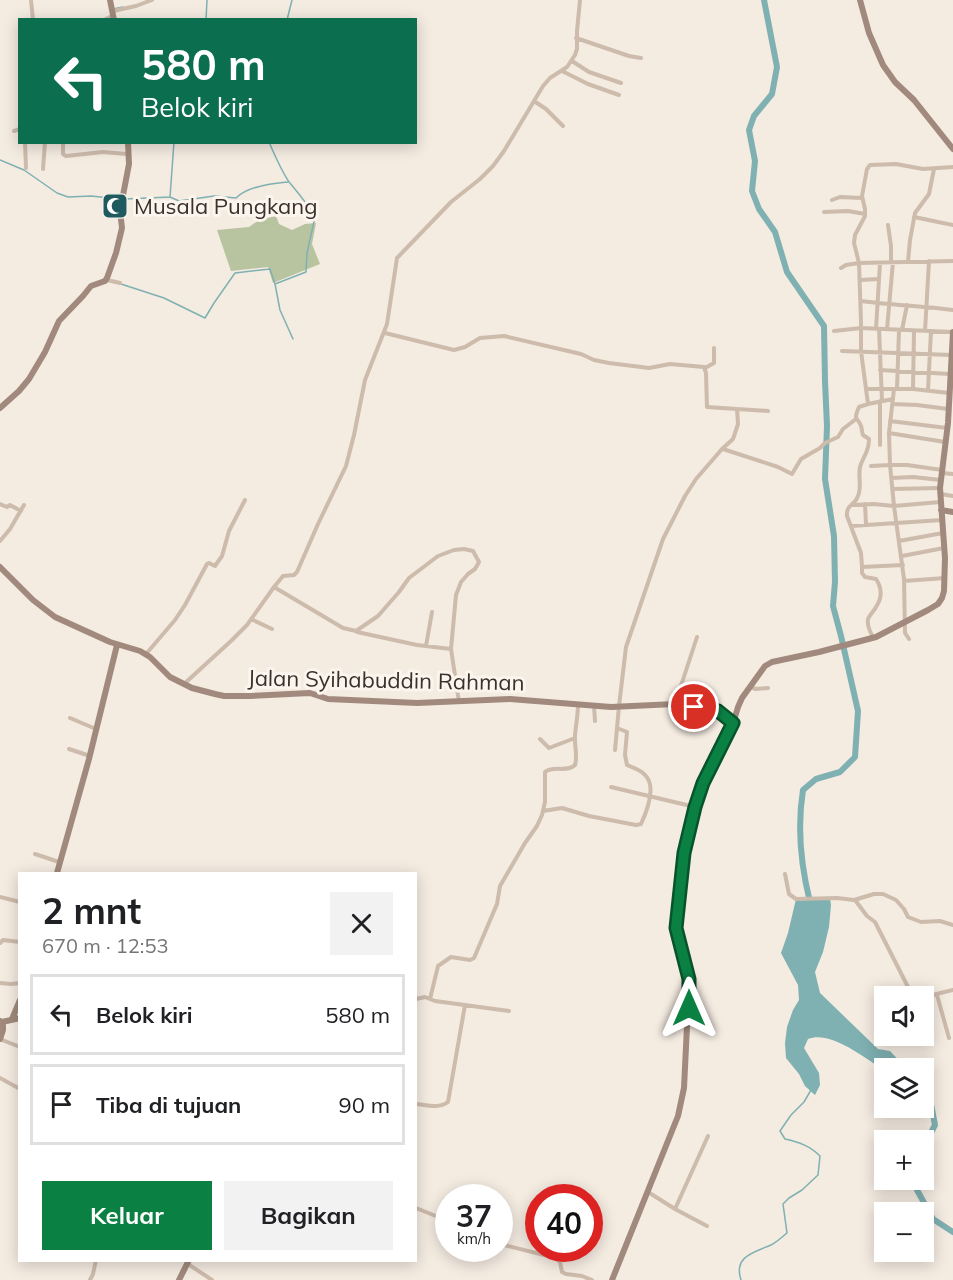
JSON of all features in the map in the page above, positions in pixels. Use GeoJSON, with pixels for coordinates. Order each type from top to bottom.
{"type":"FeatureCollection","features":[{"type":"Feature","properties":{"kind":"street"},"geometry":{"type":"LineString","coordinates":[[31,0],[33,18]]}},
{"type":"Feature","properties":{"kind":"street"},"geometry":{"type":"LineString","coordinates":[[110,0],[113,13],[152,0]]}},
{"type":"Feature","properties":{"kind":"street"},"geometry":{"type":"LineString","coordinates":[[184,684],[222,651],[251,619],[283,576],[294,575],[297,572],[344,472],[365,380],[385,333],[398,256],[451,202],[493,166],[548,81],[572,61],[577,49],[580,0]]}},
{"type":"Feature","properties":{"kind":"street"},"geometry":{"type":"LineString","coordinates":[[860,0],[868,33],[888,73],[914,100],[953,149]]}},
{"type":"Feature","properties":{"kind":"street"},"geometry":{"type":"LineString","coordinates":[[576,38],[641,58]]}},
{"type":"Feature","properties":{"kind":"street"},"geometry":{"type":"LineString","coordinates":[[572,61],[589,72],[621,83]]}},
{"type":"Feature","properties":{"kind":"street"},"geometry":{"type":"LineString","coordinates":[[562,70],[588,84],[619,95]]}},
{"type":"Feature","properties":{"kind":"street"},"geometry":{"type":"LineString","coordinates":[[534,101],[563,126]]}},
{"type":"Feature","properties":{"kind":"street"},"geometry":{"type":"LineString","coordinates":[[14,131],[18,130]]}},
{"type":"Feature","properties":{"kind":"street"},"geometry":{"type":"LineString","coordinates":[[25,144],[26,168]]}},
{"type":"Feature","properties":{"kind":"street"},"geometry":{"type":"LineString","coordinates":[[44,169],[45,144]]}},
{"type":"Feature","properties":{"kind":"street"},"geometry":{"type":"LineString","coordinates":[[62,144],[63,154],[66,156],[103,152],[127,154]]}},
{"type":"Feature","properties":{"kind":"street"},"geometry":{"type":"LineString","coordinates":[[106,280],[122,234],[120,211],[129,164],[128,144]]}},
{"type":"Feature","properties":{"kind":"street"},"geometry":{"type":"LineString","coordinates":[[868,404],[861,351],[859,263],[854,246],[854,240],[865,214],[862,198],[866,173],[869,165],[896,164],[923,169],[953,167]]}},
{"type":"Feature","properties":{"kind":"street"},"geometry":{"type":"LineString","coordinates":[[908,262],[914,217],[929,194],[934,169]]}},
{"type":"Feature","properties":{"kind":"street"},"geometry":{"type":"LineString","coordinates":[[831,200],[840,197],[862,198]]}},
{"type":"Feature","properties":{"kind":"street"},"geometry":{"type":"LineString","coordinates":[[824,212],[848,211],[865,214]]}},
{"type":"Feature","properties":{"kind":"street"},"geometry":{"type":"LineString","coordinates":[[914,217],[953,225]]}},
{"type":"Feature","properties":{"kind":"street"},"geometry":{"type":"LineString","coordinates":[[887,329],[892,262],[888,225]]}},
{"type":"Feature","properties":{"kind":"street"},"geometry":{"type":"LineString","coordinates":[[925,331],[929,261]]}},
{"type":"Feature","properties":{"kind":"street"},"geometry":{"type":"LineString","coordinates":[[841,268],[845,265],[859,263],[953,261]]}},
{"type":"Feature","properties":{"kind":"street"},"geometry":{"type":"LineString","coordinates":[[880,263],[877,303],[881,388],[880,445]]}},
{"type":"Feature","properties":{"kind":"street"},"geometry":{"type":"LineString","coordinates":[[860,280],[879,279]]}},
{"type":"Feature","properties":{"kind":"street"},"geometry":{"type":"LineString","coordinates":[[0,408],[29,379],[45,352],[59,321],[91,286],[106,280],[120,283]]}},
{"type":"Feature","properties":{"kind":"street"},"geometry":{"type":"LineString","coordinates":[[861,301],[953,310]]}},
{"type":"Feature","properties":{"kind":"street"},"geometry":{"type":"LineString","coordinates":[[907,305],[897,353],[898,371],[889,433],[892,489],[903,565],[904,621],[906,636],[909,639]]}},
{"type":"Feature","properties":{"kind":"street"},"geometry":{"type":"LineString","coordinates":[[612,1280],[679,1112],[684,1088],[689,985],[676,928],[684,853],[695,807],[708,772],[730,732],[738,707],[765,666],[770,663],[873,638],[928,610],[940,601],[944,591],[945,562],[940,491],[949,425],[953,332],[861,328],[834,331]]}},
{"type":"Feature","properties":{"kind":"street"},"geometry":{"type":"LineString","coordinates":[[913,389],[914,331]]}},
{"type":"Feature","properties":{"kind":"street"},"geometry":{"type":"LineString","coordinates":[[928,390],[931,331]]}},
{"type":"Feature","properties":{"kind":"street"},"geometry":{"type":"LineString","coordinates":[[385,333],[454,350],[465,347],[480,338],[504,336],[581,354],[594,360],[649,368],[670,364],[705,368],[714,363],[714,348]]}},
{"type":"Feature","properties":{"kind":"street"},"geometry":{"type":"LineString","coordinates":[[842,351],[951,355]]}},
{"type":"Feature","properties":{"kind":"street"},"geometry":{"type":"LineString","coordinates":[[705,368],[707,406],[768,411]]}},
{"type":"Feature","properties":{"kind":"street"},"geometry":{"type":"LineString","coordinates":[[880,370],[951,371]]}},
{"type":"Feature","properties":{"kind":"street"},"geometry":{"type":"LineString","coordinates":[[866,389],[913,389],[951,393]]}},
{"type":"Feature","properties":{"kind":"street"},"geometry":{"type":"LineString","coordinates":[[722,448],[792,474],[801,459],[835,438],[855,419],[859,407],[881,401],[948,409]]}},
{"type":"Feature","properties":{"kind":"street"},"geometry":{"type":"LineString","coordinates":[[615,750],[627,642],[666,532],[692,484],[722,448],[732,440],[738,424],[737,409]]}},
{"type":"Feature","properties":{"kind":"street"},"geometry":{"type":"LineString","coordinates":[[855,419],[860,424],[869,445],[860,471],[858,497],[846,513],[861,556],[862,573],[865,577],[876,579],[880,588],[878,604],[868,618],[873,638]]}},
{"type":"Feature","properties":{"kind":"street"},"geometry":{"type":"LineString","coordinates":[[890,421],[949,425]]}},
{"type":"Feature","properties":{"kind":"street"},"geometry":{"type":"LineString","coordinates":[[889,433],[953,447]]}},
{"type":"Feature","properties":{"kind":"street"},"geometry":{"type":"LineString","coordinates":[[871,466],[907,465],[941,474]]}},
{"type":"Feature","properties":{"kind":"street"},"geometry":{"type":"LineString","coordinates":[[891,478],[953,474]]}},
{"type":"Feature","properties":{"kind":"street"},"geometry":{"type":"LineString","coordinates":[[892,489],[940,491],[953,496]]}},
{"type":"Feature","properties":{"kind":"street"},"geometry":{"type":"LineString","coordinates":[[146,654],[180,613],[208,563],[215,566],[220,561],[230,531],[245,500]]}},
{"type":"Feature","properties":{"kind":"street"},"geometry":{"type":"LineString","coordinates":[[0,504],[21,510]]}},
{"type":"Feature","properties":{"kind":"street"},"geometry":{"type":"LineString","coordinates":[[865,504],[866,524]]}},
{"type":"Feature","properties":{"kind":"street"},"geometry":{"type":"LineString","coordinates":[[0,541],[24,505]]}},
{"type":"Feature","properties":{"kind":"street"},"geometry":{"type":"LineString","coordinates":[[852,505],[940,506],[953,512]]}},
{"type":"Feature","properties":{"kind":"street"},"geometry":{"type":"LineString","coordinates":[[851,526],[942,520]]}},
{"type":"Feature","properties":{"kind":"street"},"geometry":{"type":"LineString","coordinates":[[899,541],[943,533]]}},
{"type":"Feature","properties":{"kind":"street"},"geometry":{"type":"LineString","coordinates":[[902,556],[944,548]]}},
{"type":"Feature","properties":{"kind":"street"},"geometry":{"type":"LineString","coordinates":[[356,632],[378,615],[409,578],[438,556],[454,550],[470,550],[476,554],[479,563],[457,590],[451,649],[459,702]]}},
{"type":"Feature","properties":{"kind":"street"},"geometry":{"type":"LineString","coordinates":[[945,562],[953,563]]}},
{"type":"Feature","properties":{"kind":"street"},"geometry":{"type":"LineString","coordinates":[[862,567],[903,565]]}},
{"type":"Feature","properties":{"kind":"street","name":"Jalan Syihabuddin Rahman"},"geometry":{"type":"LineString","coordinates":[[0,567],[49,613],[117,645],[146,654],[170,677],[184,684],[224,696],[310,693],[324,699],[334,700],[417,703],[510,699],[611,707],[675,704],[718,711],[733,723]]}},
{"type":"Feature","properties":{"kind":"street"},"geometry":{"type":"LineString","coordinates":[[904,581],[945,578]]}},
{"type":"Feature","properties":{"kind":"street"},"geometry":{"type":"LineString","coordinates":[[274,587],[343,628],[426,646],[451,649]]}},
{"type":"Feature","properties":{"kind":"street"},"geometry":{"type":"LineString","coordinates":[[426,646],[432,612]]}},
{"type":"Feature","properties":{"kind":"street"},"geometry":{"type":"LineString","coordinates":[[251,619],[272,629]]}},
{"type":"Feature","properties":{"kind":"street"},"geometry":{"type":"LineString","coordinates":[[675,704],[697,636]]}},
{"type":"Feature","properties":{"kind":"street"},"geometry":{"type":"LineString","coordinates":[[57,872],[90,756],[117,645]]}},
{"type":"Feature","properties":{"kind":"street"},"geometry":{"type":"LineString","coordinates":[[750,687],[768,688]]}},
{"type":"Feature","properties":{"kind":"street"},"geometry":{"type":"LineString","coordinates":[[430,999],[439,965],[452,957],[470,960],[474,958],[497,904],[500,886],[537,826],[543,811],[545,772],[549,769],[574,767],[578,704]]}},
{"type":"Feature","properties":{"kind":"street"},"geometry":{"type":"LineString","coordinates":[[594,705],[595,721]]}},
{"type":"Feature","properties":{"kind":"street"},"geometry":{"type":"LineString","coordinates":[[70,718],[96,729]]}},
{"type":"Feature","properties":{"kind":"street"},"geometry":{"type":"LineString","coordinates":[[543,811],[562,808],[589,816],[641,824],[649,805],[650,784],[643,772],[626,763],[627,732],[617,728]]}},
{"type":"Feature","properties":{"kind":"street"},"geometry":{"type":"LineString","coordinates":[[540,739],[549,748],[575,738]]}},
{"type":"Feature","properties":{"kind":"street"},"geometry":{"type":"LineString","coordinates":[[69,749],[90,756]]}},
{"type":"Feature","properties":{"kind":"street"},"geometry":{"type":"LineString","coordinates":[[611,787],[695,807]]}},
{"type":"Feature","properties":{"kind":"street"},"geometry":{"type":"LineString","coordinates":[[35,854],[59,862]]}},
{"type":"Feature","properties":{"kind":"street"},"geometry":{"type":"LineString","coordinates":[[785,874],[789,894],[796,899],[855,900],[874,894],[883,894],[896,900],[908,917],[921,922],[940,921],[953,925]]}},
{"type":"Feature","properties":{"kind":"street"},"geometry":{"type":"LineString","coordinates":[[0,897],[18,902]]}},
{"type":"Feature","properties":{"kind":"street"},"geometry":{"type":"LineString","coordinates":[[855,900],[867,916],[876,923],[908,986]]}},
{"type":"Feature","properties":{"kind":"street"},"geometry":{"type":"LineString","coordinates":[[0,943],[3,940],[18,942]]}},
{"type":"Feature","properties":{"kind":"street"},"geometry":{"type":"LineString","coordinates":[[0,983],[18,983]]}},
{"type":"Feature","properties":{"kind":"street"},"geometry":{"type":"LineString","coordinates":[[934,995],[953,990]]}},
{"type":"Feature","properties":{"kind":"street"},"geometry":{"type":"LineString","coordinates":[[937,995],[949,1038]]}},
{"type":"Feature","properties":{"kind":"street"},"geometry":{"type":"LineString","coordinates":[[417,999],[421,997],[509,1011]]}},
{"type":"Feature","properties":{"kind":"street"},"geometry":{"type":"LineString","coordinates":[[417,1104],[437,1106],[448,1102],[465,1005]]}},
{"type":"Feature","properties":{"kind":"street"},"geometry":{"type":"LineString","coordinates":[[16,1019],[1,1021],[4,1027],[0,1039],[18,1046]]}},
{"type":"Feature","properties":{"kind":"street"},"geometry":{"type":"LineString","coordinates":[[0,1078],[18,1088]]}},
{"type":"Feature","properties":{"kind":"street"},"geometry":{"type":"LineString","coordinates":[[675,1209],[708,1136]]}},
{"type":"Feature","properties":{"kind":"street"},"geometry":{"type":"LineString","coordinates":[[647,1192],[707,1226]]}},
{"type":"Feature","properties":{"kind":"street"},"geometry":{"type":"LineString","coordinates":[[417,1208],[435,1216]]}},
{"type":"Feature","properties":{"kind":"street"},"geometry":{"type":"LineString","coordinates":[[513,1247],[558,1259],[562,1272],[592,1280]]}},
{"type":"Feature","properties":{"kind":"street"},"geometry":{"type":"LineString","coordinates":[[90,1280],[96,1262]]}},
{"type":"Feature","properties":{"kind":"street"},"geometry":{"type":"LineString","coordinates":[[179,1280],[188,1262],[212,1280]]}},
{"type":"Feature","properties":{"kind":"green space"},"geometry":{"type":"Polygon","coordinates":[[[276,216],[279,224],[292,230],[305,224],[316,223],[312,244],[320,264],[273,283],[268,267],[231,271],[217,230],[249,227],[259,220],[276,216]]]}},
{"type":"Feature","properties":{"kind":"water"},"geometry":{"type":"Polygon","coordinates":[[[830,898],[829,927],[815,972],[820,993],[874,1046],[890,1051],[897,1058],[874,1058],[874,1064],[837,1042],[817,1037],[808,1039],[804,1048],[819,1073],[820,1085],[815,1095],[805,1086],[786,1058],[787,1027],[799,1000],[798,985],[781,953],[796,899],[830,898]]]}},
{"type":"Feature","properties":{"kind":"waterway"},"geometry":{"type":"LineString","coordinates":[[206,18],[207,0]]}},
{"type":"Feature","properties":{"kind":"waterway"},"geometry":{"type":"LineString","coordinates":[[288,18],[292,0]]}},
{"type":"Feature","properties":{"kind":"waterway"},"geometry":{"type":"LineString","coordinates":[[764,0],[777,67],[772,94],[754,116],[749,130],[755,161],[752,191],[759,209],[775,232],[787,272],[824,326],[827,426],[825,479],[834,536],[833,606],[858,711],[855,757],[840,772],[816,779],[803,790],[800,818],[801,846],[810,902]]}},
{"type":"Feature","properties":{"kind":"waterway"},"geometry":{"type":"LineString","coordinates":[[113,9],[123,7]]}},
{"type":"Feature","properties":{"kind":"waterway"},"geometry":{"type":"LineString","coordinates":[[125,199],[170,197],[174,144]]}},
{"type":"Feature","properties":{"kind":"waterway"},"geometry":{"type":"LineString","coordinates":[[270,144],[289,182],[315,217],[307,253],[306,272],[275,284],[280,310],[293,339]]}},
{"type":"Feature","properties":{"kind":"waterway"},"geometry":{"type":"LineString","coordinates":[[0,160],[24,170],[57,193],[68,197],[91,196],[120,199]]}},
{"type":"Feature","properties":{"kind":"waterway"},"geometry":{"type":"LineString","coordinates":[[170,197],[179,201],[214,196],[236,198],[253,188],[288,182]]}},
{"type":"Feature","properties":{"kind":"waterway"},"geometry":{"type":"LineString","coordinates":[[121,284],[164,298],[205,318],[235,273],[270,269],[275,284]]}},
{"type":"Feature","properties":{"kind":"waterway"},"geometry":{"type":"LineString","coordinates":[[741,1280],[739,1272],[743,1260],[752,1253],[773,1244],[787,1233],[783,1204],[818,1175],[820,1156],[804,1145],[785,1139],[780,1131],[811,1090]]}},
{"type":"Feature","properties":{"kind":"waterway"},"geometry":{"type":"LineString","coordinates":[[932,1130],[935,1125],[934,1118]]}},
{"type":"Feature","properties":{"kind":"waterway"},"geometry":{"type":"LineString","coordinates":[[917,1190],[933,1219],[953,1232]]}},
{"type":"Feature","properties":{"kind":"place","name":"Musala Pungkang"},"geometry":{"type":"Point","coordinates":[115,206]}},
{"type":"Feature","properties":{"kind":"route"},"geometry":{"type":"LineString","coordinates":[[689,1008],[689,979],[676,928],[684,853],[703,783],[733,723],[718,711],[694,707]]}}]}
